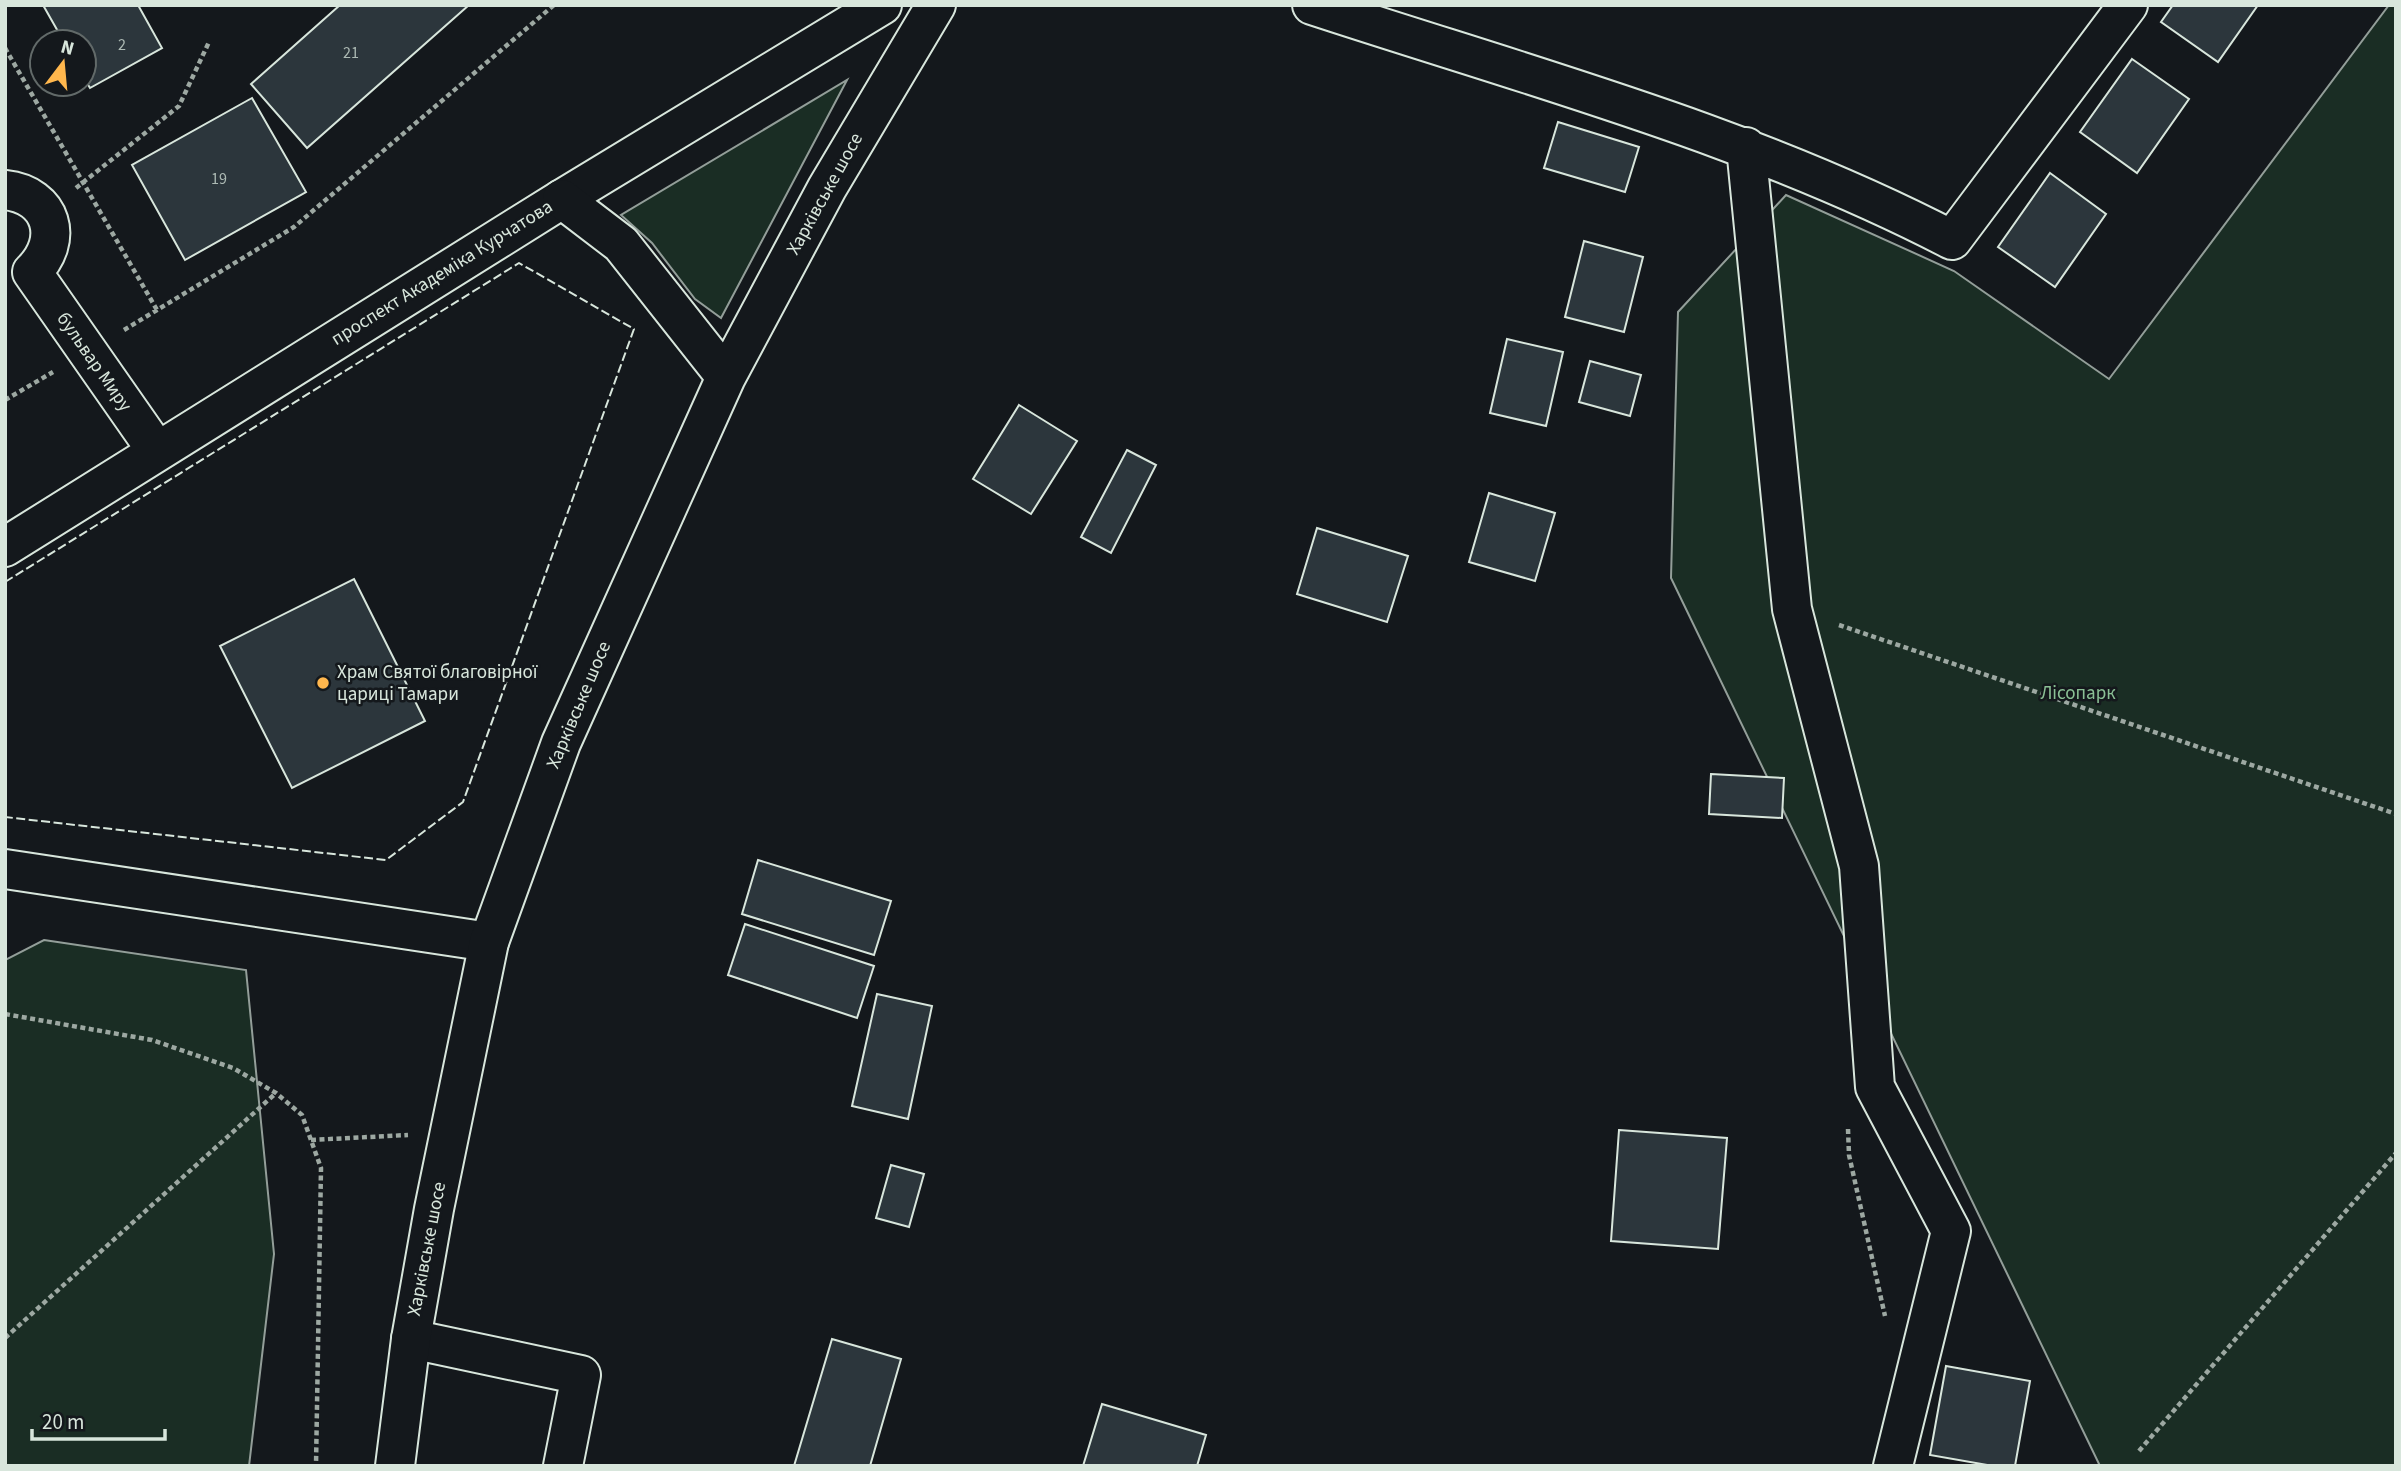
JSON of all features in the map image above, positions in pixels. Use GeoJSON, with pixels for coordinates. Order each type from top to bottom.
{"type":"FeatureCollection","features":[{"type":"Feature","properties":{"kind":"street","name":"проспект Академіка Курчатова"},"geometry":{"type":"LineString","coordinates":[[5,547],[562,198],[882,5]]}},
{"type":"Feature","properties":{"kind":"street","name":"Харківське шосе"},"geometry":{"type":"LineString","coordinates":[[395,1466],[411,1339],[489,942],[561,743],[726,377],[827,188],[936,5]]}},
{"type":"Feature","properties":{"kind":"street"},"geometry":{"type":"LineString","coordinates":[[1312,5],[1746,147],[1885,205],[1952,240],[2128,5]]}},
{"type":"Feature","properties":{"kind":"street"},"geometry":{"type":"LineString","coordinates":[[1746,147],[1791,609],[1859,866],[1875,1087],[1951,1231],[1893,1466]]}},
{"type":"Feature","properties":{"kind":"street"},"geometry":{"type":"LineString","coordinates":[[5,190],[20,191],[33,198],[43,209]]}},
{"type":"Feature","properties":{"kind":"street"},"geometry":{"type":"LineString","coordinates":[[562,198],[621,244],[726,377]]}},
{"type":"Feature","properties":{"kind":"street","name":"бульвар Миру"},"geometry":{"type":"LineString","coordinates":[[43,209],[51,236],[49,250],[19,277],[87,352],[157,451]]}},
{"type":"Feature","properties":{"kind":"street"},"geometry":{"type":"LineString","coordinates":[[5,869],[489,942]]}},
{"type":"Feature","properties":{"kind":"street"},"geometry":{"type":"LineString","coordinates":[[411,1339],[581,1376],[563,1466]]}},
{"type":"Feature","properties":{"kind":"path"},"geometry":{"type":"LineString","coordinates":[[5,400],[294,227],[554,5]]}},
{"type":"Feature","properties":{"kind":"path"},"geometry":{"type":"LineString","coordinates":[[43,209],[84,183],[179,106],[209,42]]}},
{"type":"Feature","properties":{"kind":"path"},"geometry":{"type":"LineString","coordinates":[[5,48],[157,310]]}},
{"type":"Feature","properties":{"kind":"path"},"geometry":{"type":"LineString","coordinates":[[1791,609],[2396,814]]}},
{"type":"Feature","properties":{"kind":"path"},"geometry":{"type":"LineString","coordinates":[[5,1014],[152,1040],[233,1068],[276,1093],[303,1115],[321,1168],[316,1466]]}},
{"type":"Feature","properties":{"kind":"path"},"geometry":{"type":"LineString","coordinates":[[5,1338],[276,1093]]}},
{"type":"Feature","properties":{"kind":"path"},"geometry":{"type":"LineString","coordinates":[[311,1140],[450,1133]]}},
{"type":"Feature","properties":{"kind":"path"},"geometry":{"type":"LineString","coordinates":[[2139,1451],[2396,1153]]}},
{"type":"Feature","properties":{"kind":"green space","name":"Лісопарк"},"geometry":{"type":"Polygon","coordinates":[[[2389,5],[2396,5],[2396,1466],[2100,1466],[1671,578],[1678,312],[1786,195],[1954,271],[2109,379],[2389,5]]]}},
{"type":"Feature","properties":{"kind":"green space"},"geometry":{"type":"Polygon","coordinates":[[[847,80],[721,318],[695,299],[652,243],[621,215],[847,80]]]}},
{"type":"Feature","properties":{"kind":"green space"},"geometry":{"type":"Polygon","coordinates":[[[44,940],[246,970],[274,1254],[249,1466],[5,1466],[5,960],[44,940]]]}},
{"type":"Feature","properties":{"kind":"building"},"geometry":{"type":"Polygon","coordinates":[[[43,5],[138,5],[162,48],[98,84],[98,28],[56,28],[43,5]]]}},
{"type":"Feature","properties":{"kind":"building"},"geometry":{"type":"Polygon","coordinates":[[[340,5],[469,5],[307,148],[251,84],[340,5]]]}},
{"type":"Feature","properties":{"kind":"building"},"geometry":{"type":"Polygon","coordinates":[[[2173,5],[2258,5],[2218,62],[2161,22],[2173,5]]]}},
{"type":"Feature","properties":{"kind":"building"},"geometry":{"type":"Polygon","coordinates":[[[2132,59],[2189,99],[2137,173],[2080,132],[2132,59]]]}},
{"type":"Feature","properties":{"kind":"building"},"geometry":{"type":"Polygon","coordinates":[[[252,98],[306,192],[185,260],[132,165],[252,98]]]}},
{"type":"Feature","properties":{"kind":"building"},"geometry":{"type":"Polygon","coordinates":[[[1558,122],[1639,147],[1625,192],[1544,168],[1558,122]]]}},
{"type":"Feature","properties":{"kind":"building"},"geometry":{"type":"Polygon","coordinates":[[[2050,173],[2106,214],[2055,287],[1998,247],[2050,173]]]}},
{"type":"Feature","properties":{"kind":"building"},"geometry":{"type":"Polygon","coordinates":[[[1584,241],[1643,257],[1624,332],[1565,317],[1584,241]]]}},
{"type":"Feature","properties":{"kind":"building"},"geometry":{"type":"Polygon","coordinates":[[[1507,339],[1563,352],[1546,426],[1490,413],[1507,339]]]}},
{"type":"Feature","properties":{"kind":"building"},"geometry":{"type":"Polygon","coordinates":[[[1590,361],[1641,375],[1630,416],[1579,402],[1590,361]]]}},
{"type":"Feature","properties":{"kind":"building"},"geometry":{"type":"Polygon","coordinates":[[[1019,405],[1077,441],[1031,514],[973,479],[1019,405]]]}},
{"type":"Feature","properties":{"kind":"building"},"geometry":{"type":"Polygon","coordinates":[[[1127,450],[1156,465],[1111,553],[1081,537],[1127,450]]]}},
{"type":"Feature","properties":{"kind":"building"},"geometry":{"type":"Polygon","coordinates":[[[1489,493],[1555,513],[1535,581],[1469,562],[1489,493]]]}},
{"type":"Feature","properties":{"kind":"building"},"geometry":{"type":"Polygon","coordinates":[[[1317,528],[1408,556],[1387,622],[1297,594],[1317,528]]]}},
{"type":"Feature","properties":{"kind":"building","name":"Храм Святої благовірної цариці Тамари"},"geometry":{"type":"Polygon","coordinates":[[[354,579],[425,721],[292,788],[220,646],[354,579]]]}},
{"type":"Feature","properties":{"kind":"building"},"geometry":{"type":"Polygon","coordinates":[[[1711,774],[1784,778],[1782,818],[1709,814],[1711,774]]]}},
{"type":"Feature","properties":{"kind":"building"},"geometry":{"type":"Polygon","coordinates":[[[758,860],[891,901],[874,955],[742,914],[758,860]]]}},
{"type":"Feature","properties":{"kind":"building"},"geometry":{"type":"Polygon","coordinates":[[[745,924],[874,966],[857,1018],[728,975],[745,924]]]}},
{"type":"Feature","properties":{"kind":"building"},"geometry":{"type":"Polygon","coordinates":[[[877,994],[932,1006],[908,1119],[852,1106],[877,994]]]}},
{"type":"Feature","properties":{"kind":"building"},"geometry":{"type":"Polygon","coordinates":[[[1619,1130],[1727,1138],[1718,1249],[1611,1241],[1619,1130]]]}},
{"type":"Feature","properties":{"kind":"building"},"geometry":{"type":"Polygon","coordinates":[[[891,1165],[924,1174],[909,1227],[876,1218],[891,1165]]]}},
{"type":"Feature","properties":{"kind":"building"},"geometry":{"type":"Polygon","coordinates":[[[832,1339],[901,1359],[870,1466],[794,1466],[832,1339]]]}},
{"type":"Feature","properties":{"kind":"building"},"geometry":{"type":"Polygon","coordinates":[[[1946,1366],[2030,1381],[2015,1466],[1993,1466],[1930,1455],[1946,1366]]]}},
{"type":"Feature","properties":{"kind":"building"},"geometry":{"type":"Polygon","coordinates":[[[1102,1404],[1206,1435],[1197,1466],[1083,1466],[1102,1404]]]}},
{"type":"Feature","properties":{"kind":"fence"},"geometry":{"type":"LineString","coordinates":[[5,582],[519,263],[634,329],[463,802],[386,860],[5,817]]}},
{"type":"Feature","properties":{"kind":"place","name":"Храм Святої благовірної цариці Тамари"},"geometry":{"type":"Point","coordinates":[323,683]}}]}
